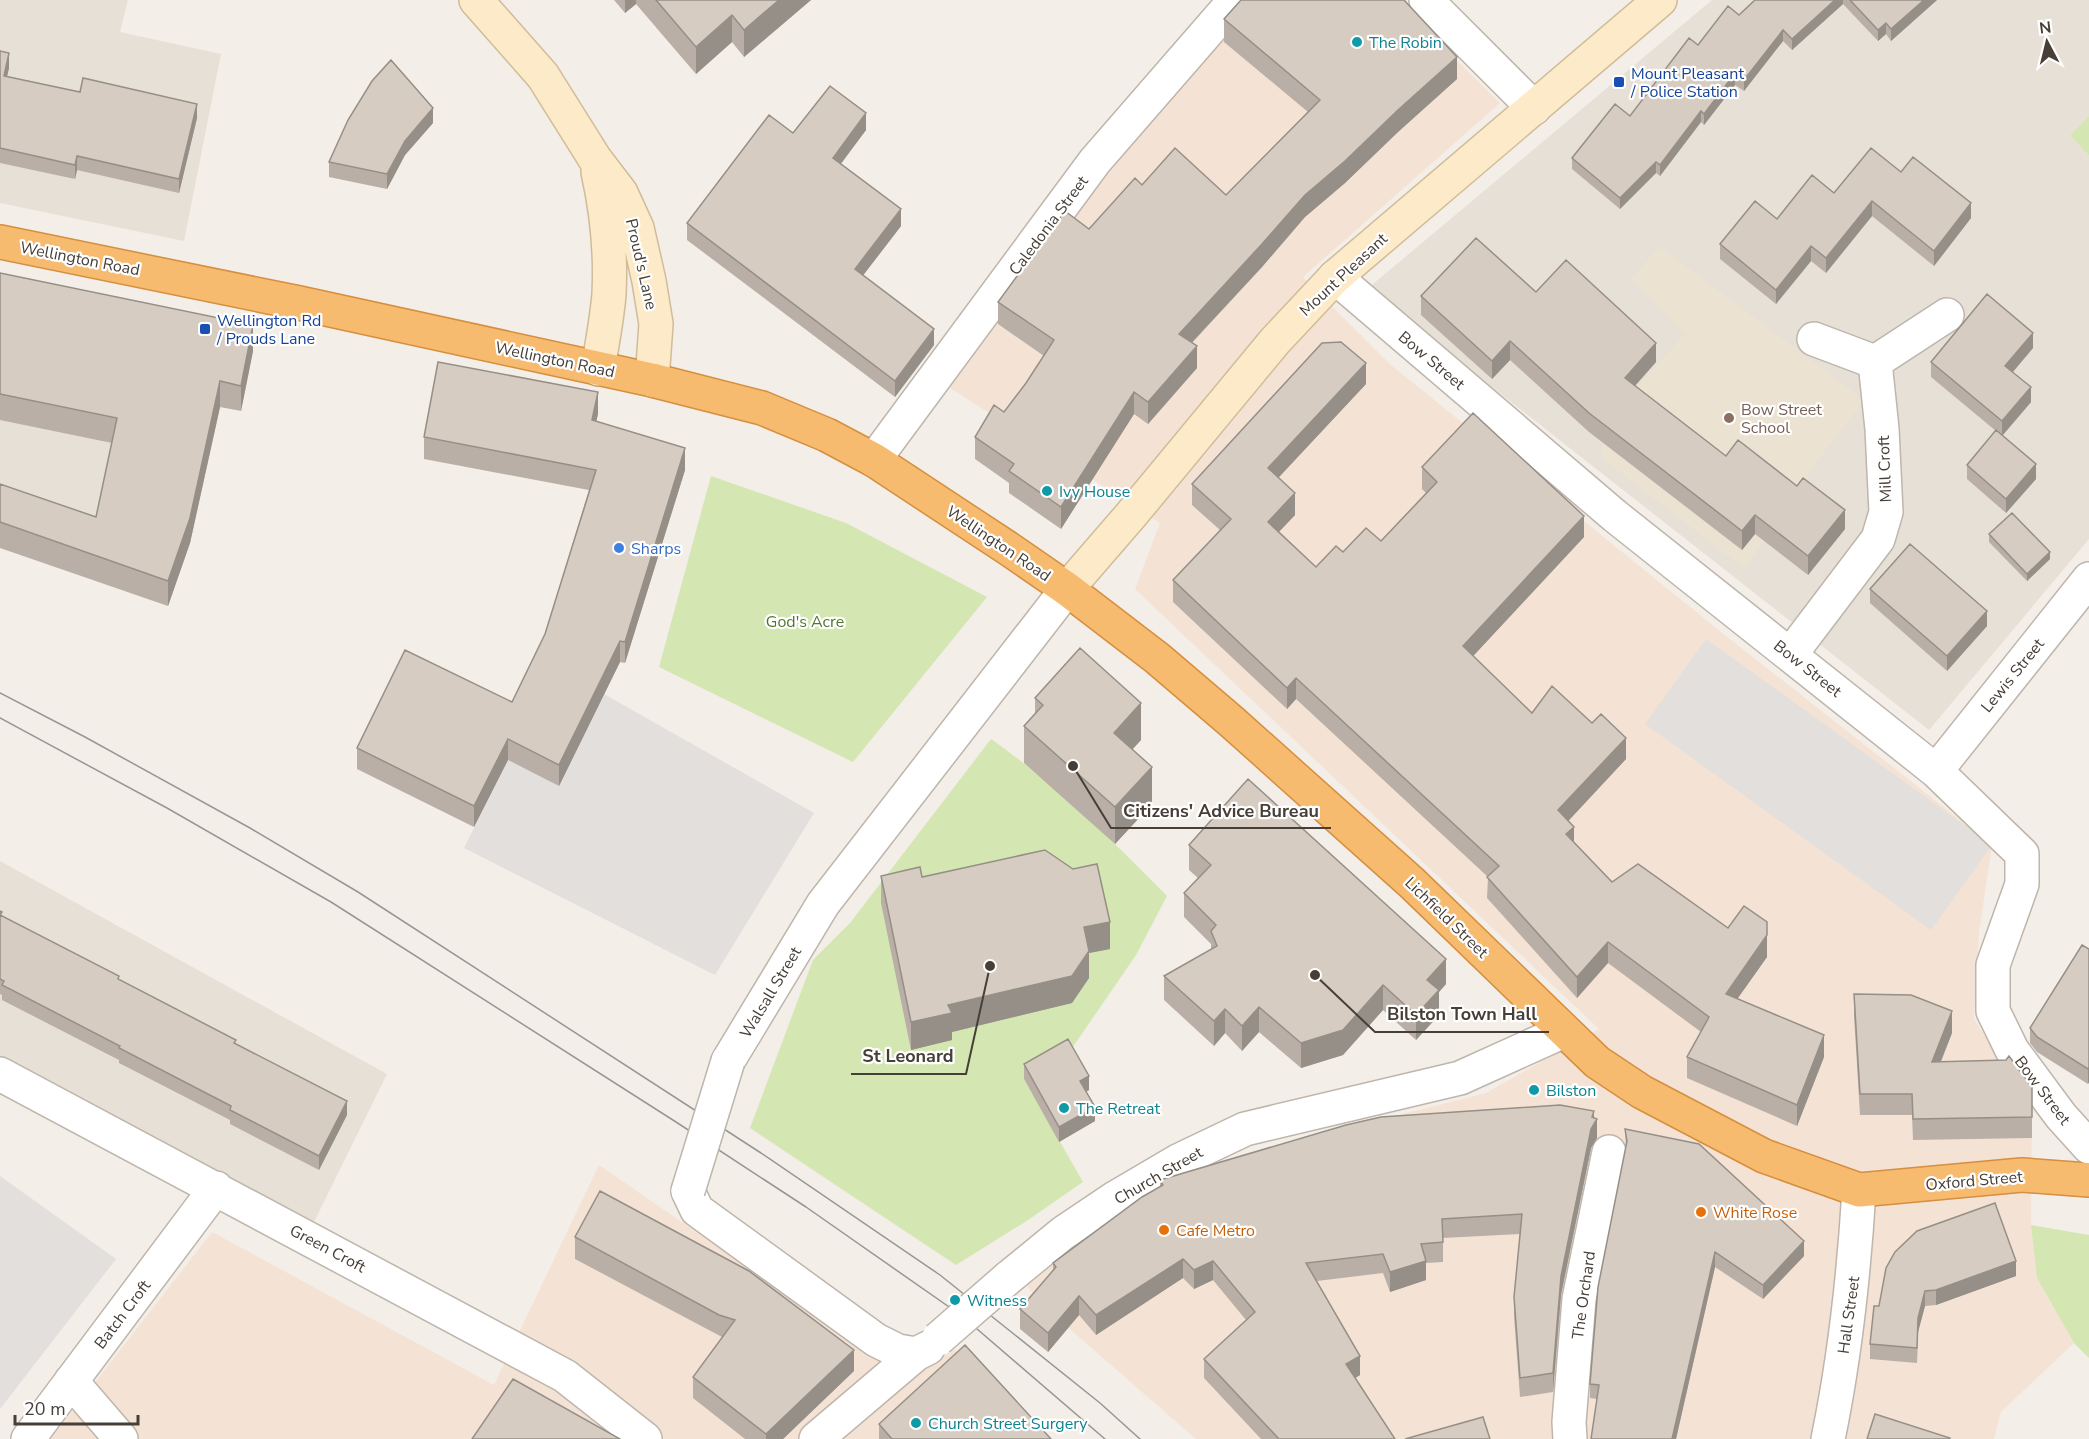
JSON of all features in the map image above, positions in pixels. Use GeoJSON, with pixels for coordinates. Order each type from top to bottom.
{"type":"FeatureCollection","features":[{"type":"Feature","properties":{"kind":"highway","name":"Wellington Road"},"geometry":{"type":"LineString","coordinates":[[0,242],[299,303],[652,380],[762,408],[827,435],[874,460],[1067,589]]}},
{"type":"Feature","properties":{"kind":"highway","name":"Lichfield Street"},"geometry":{"type":"LineString","coordinates":[[1067,589],[1157,658],[1232,722],[1412,883],[1597,1062],[1642,1092],[1764,1156],[1859,1190]]}},
{"type":"Feature","properties":{"kind":"highway","name":"Oxford Street"},"geometry":{"type":"LineString","coordinates":[[1859,1190],[2022,1175],[2089,1180]]}},
{"type":"Feature","properties":{"kind":"main road","name":"Proud's Lane"},"geometry":{"type":"LineString","coordinates":[[476,0],[543,76],[595,159],[621,193],[637,228],[656,324],[652,380]]}},
{"type":"Feature","properties":{"kind":"main road","name":"Mount Pleasant"},"geometry":{"type":"LineString","coordinates":[[1067,589],[1275,341],[1335,277],[1660,0]]}},
{"type":"Feature","properties":{"kind":"main road","name":"Proud's Lane"},"geometry":{"type":"LineString","coordinates":[[595,159],[609,239],[609,295],[598,369]]}},
{"type":"Feature","properties":{"kind":"street","name":"Caledonia Street"},"geometry":{"type":"LineString","coordinates":[[874,460],[1095,161],[1235,0]]}},
{"type":"Feature","properties":{"kind":"street"},"geometry":{"type":"LineString","coordinates":[[1426,0],[1534,108]]}},
{"type":"Feature","properties":{"kind":"street","name":"Bow Street"},"geometry":{"type":"LineString","coordinates":[[1335,277],[1615,516],[1936,771],[2022,854],[2022,884],[1993,965],[1993,1011],[2012,1050],[2061,1116],[2089,1148]]}},
{"type":"Feature","properties":{"kind":"street"},"geometry":{"type":"LineString","coordinates":[[1814,339],[1875,362],[1947,315]]}},
{"type":"Feature","properties":{"kind":"street","name":"Mill Croft"},"geometry":{"type":"LineString","coordinates":[[1790,655],[1878,538],[1886,512],[1882,429],[1875,362]]}},
{"type":"Feature","properties":{"kind":"street","name":"Lewis Street"},"geometry":{"type":"LineString","coordinates":[[1936,771],[2089,579]]}},
{"type":"Feature","properties":{"kind":"street","name":"Walsall Street"},"geometry":{"type":"LineString","coordinates":[[927,1346],[898,1351],[867,1333],[697,1210],[688,1191],[728,1061],[823,904],[1067,589]]}},
{"type":"Feature","properties":{"kind":"street","name":"Church Street"},"geometry":{"type":"LineString","coordinates":[[834,1434],[927,1346],[1063,1233],[1115,1198],[1178,1161],[1245,1129],[1460,1078],[1564,1031]]}},
{"type":"Feature","properties":{"kind":"street","name":"Green Croft"},"geometry":{"type":"LineString","coordinates":[[0,1074],[565,1376],[645,1439]]}},
{"type":"Feature","properties":{"kind":"street","name":"The Orchard"},"geometry":{"type":"LineString","coordinates":[[1569,1439],[1579,1299],[1609,1152]]}},
{"type":"Feature","properties":{"kind":"street","name":"Batch Croft"},"geometry":{"type":"LineString","coordinates":[[28,1439],[216,1188]]}},
{"type":"Feature","properties":{"kind":"street","name":"Hall Street"},"geometry":{"type":"LineString","coordinates":[[1828,1439],[1839,1384],[1854,1268],[1859,1190]]}},
{"type":"Feature","properties":{"kind":"street"},"geometry":{"type":"LineString","coordinates":[[71,1381],[121,1439]]}},
{"type":"Feature","properties":{"kind":"shaded area"},"geometry":{"type":"Polygon","coordinates":[[[0,0],[128,0],[120,32],[221,54],[184,241],[0,203],[0,0]]]}},
{"type":"Feature","properties":{"kind":"shaded area"},"geometry":{"type":"Polygon","coordinates":[[[1253,0],[1396,0],[1500,103],[1303,277],[1391,365],[1726,636],[1992,845],[1979,932],[1974,1019],[2032,1111],[2031,1225],[2037,1278],[2074,1343],[2001,1412],[1994,1439],[1196,1439],[1041,1304],[1027,1286],[1087,1237],[1238,1156],[1486,1093],[1599,1029],[1135,589],[1160,523],[944,384],[1171,94],[1253,0]]]}},
{"type":"Feature","properties":{"kind":"shaded area"},"geometry":{"type":"Polygon","coordinates":[[[1712,0],[2089,0],[2089,116],[2070,135],[2089,156],[2089,539],[1929,730],[1367,289],[1712,0]]]}},
{"type":"Feature","properties":{"kind":"shaded area","name":"Bow Street School"},"geometry":{"type":"Polygon","coordinates":[[[1660,247],[1864,400],[1814,465],[1797,497],[1744,568],[1608,463],[1602,457],[1603,443],[1592,436],[1685,334],[1631,278],[1660,247]]]}},
{"type":"Feature","properties":{"kind":"shaded area"},"geometry":{"type":"Polygon","coordinates":[[[0,286],[141,314],[100,521],[0,509],[0,286]]]}},
{"type":"Feature","properties":{"kind":"shaded area"},"geometry":{"type":"Polygon","coordinates":[[[1706,639],[1992,845],[1931,930],[1645,724],[1706,639]]]}},
{"type":"Feature","properties":{"kind":"shaded area"},"geometry":{"type":"Polygon","coordinates":[[[604,694],[814,813],[715,975],[464,848],[508,760],[559,785],[604,694]]]}},
{"type":"Feature","properties":{"kind":"shaded area"},"geometry":{"type":"Polygon","coordinates":[[[0,861],[387,1074],[314,1222],[0,1056],[0,861]]]}},
{"type":"Feature","properties":{"kind":"shaded area"},"geometry":{"type":"Polygon","coordinates":[[[599,1165],[911,1380],[954,1349],[1036,1439],[51,1439],[212,1232],[494,1385],[599,1165]]]}},
{"type":"Feature","properties":{"kind":"shaded area"},"geometry":{"type":"Polygon","coordinates":[[[0,1176],[116,1259],[0,1409],[0,1176]]]}},
{"type":"Feature","properties":{"kind":"green space"},"geometry":{"type":"Polygon","coordinates":[[[2089,116],[2089,156],[2070,135],[2089,116]]]}},
{"type":"Feature","properties":{"kind":"green space","name":"God's Acre"},"geometry":{"type":"Polygon","coordinates":[[[711,476],[846,523],[987,597],[853,762],[659,667],[711,476]]]}},
{"type":"Feature","properties":{"kind":"green space"},"geometry":{"type":"Polygon","coordinates":[[[991,739],[1060,794],[1167,896],[1136,955],[1068,1054],[1024,1079],[1083,1182],[956,1265],[750,1128],[813,960],[850,923],[991,739]]]}},
{"type":"Feature","properties":{"kind":"green space"},"geometry":{"type":"Polygon","coordinates":[[[2031,1225],[2089,1235],[2089,1358],[2074,1343],[2037,1278],[2031,1225]]]}},
{"type":"Feature","properties":{"kind":"building"},"geometry":{"type":"Polygon","coordinates":[[[656,0],[779,0],[744,30],[732,15],[696,47],[656,0]]]}},
{"type":"Feature","properties":{"kind":"building"},"geometry":{"type":"Polygon","coordinates":[[[1241,0],[1404,0],[1457,57],[1305,195],[1179,334],[1197,346],[1148,402],[1134,392],[1061,507],[1009,471],[1014,464],[975,437],[994,405],[1004,412],[1054,340],[998,302],[1065,211],[1089,229],[1135,178],[1142,185],[1175,148],[1226,195],[1320,100],[1224,19],[1241,0]]]}},
{"type":"Feature","properties":{"kind":"building"},"geometry":{"type":"Polygon","coordinates":[[[1755,0],[1835,0],[1792,39],[1783,30],[1744,80],[1735,73],[1704,114],[1701,111],[1660,165],[1656,162],[1620,198],[1572,158],[1615,104],[1630,116],[1689,38],[1698,45],[1728,6],[1739,15],[1755,0]]]}},
{"type":"Feature","properties":{"kind":"building"},"geometry":{"type":"Polygon","coordinates":[[[1850,0],[1924,0],[1891,29],[1886,23],[1878,30],[1850,0]]]}},
{"type":"Feature","properties":{"kind":"building"},"geometry":{"type":"Polygon","coordinates":[[[0,51],[9,53],[4,76],[80,92],[83,78],[197,104],[179,179],[77,156],[75,165],[0,148],[0,51]]]}},
{"type":"Feature","properties":{"kind":"building"},"geometry":{"type":"Polygon","coordinates":[[[391,60],[433,108],[405,141],[387,174],[329,162],[348,120],[372,81],[391,60]]]}},
{"type":"Feature","properties":{"kind":"building"},"geometry":{"type":"Polygon","coordinates":[[[830,86],[866,113],[833,158],[901,209],[855,269],[934,329],[895,381],[687,223],[769,115],[793,133],[830,86]]]}},
{"type":"Feature","properties":{"kind":"building"},"geometry":{"type":"Polygon","coordinates":[[[1871,148],[1901,172],[1913,157],[1971,203],[1934,251],[1872,201],[1826,258],[1811,246],[1776,290],[1720,244],[1755,201],[1777,219],[1812,175],[1834,193],[1871,148]]]}},
{"type":"Feature","properties":{"kind":"building"},"geometry":{"type":"Polygon","coordinates":[[[1476,238],[1536,292],[1566,260],[1656,343],[1625,378],[1726,456],[1738,440],[1797,486],[1803,478],[1845,510],[1808,556],[1755,515],[1742,531],[1589,413],[1510,341],[1492,361],[1421,296],[1476,238]]]}},
{"type":"Feature","properties":{"kind":"building"},"geometry":{"type":"Polygon","coordinates":[[[0,273],[253,325],[241,386],[220,381],[190,518],[168,581],[0,522],[0,484],[96,517],[117,418],[0,394],[0,273]]]}},
{"type":"Feature","properties":{"kind":"building"},"geometry":{"type":"Polygon","coordinates":[[[1987,294],[2033,333],[2005,366],[2031,387],[2002,421],[1931,362],[1987,294]]]}},
{"type":"Feature","properties":{"kind":"building"},"geometry":{"type":"Polygon","coordinates":[[[1341,342],[1366,363],[1268,468],[1295,493],[1268,522],[1316,567],[1336,546],[1343,552],[1366,528],[1381,541],[1437,482],[1422,467],[1473,413],[1584,516],[1463,646],[1532,713],[1552,686],[1592,723],[1601,714],[1626,738],[1558,810],[1574,827],[1566,834],[1612,882],[1638,864],[1728,928],[1744,906],[1767,922],[1767,935],[1726,994],[1824,1035],[1797,1105],[1687,1057],[1709,1017],[1608,942],[1577,977],[1487,877],[1499,866],[1296,678],[1287,688],[1173,580],[1231,519],[1192,484],[1322,343],[1341,342]]]}},
{"type":"Feature","properties":{"kind":"building"},"geometry":{"type":"Polygon","coordinates":[[[438,362],[598,392],[592,420],[685,448],[625,642],[620,641],[559,765],[508,739],[474,806],[357,748],[405,650],[512,702],[545,634],[596,470],[424,437],[438,362]]]}},
{"type":"Feature","properties":{"kind":"building"},"geometry":{"type":"Polygon","coordinates":[[[1996,430],[2036,464],[2006,499],[1967,465],[1996,430]]]}},
{"type":"Feature","properties":{"kind":"building"},"geometry":{"type":"Polygon","coordinates":[[[2012,513],[2050,552],[2027,574],[1989,534],[2012,513]]]}},
{"type":"Feature","properties":{"kind":"building"},"geometry":{"type":"Polygon","coordinates":[[[1910,544],[1987,611],[1947,656],[1870,589],[1910,544]]]}},
{"type":"Feature","properties":{"kind":"building"},"geometry":{"type":"Polygon","coordinates":[[[1080,648],[1141,703],[1114,733],[1152,767],[1115,807],[1024,726],[1043,705],[1035,698],[1080,648]]]}},
{"type":"Feature","properties":{"kind":"building"},"geometry":{"type":"Polygon","coordinates":[[[1248,779],[1446,959],[1427,980],[1439,990],[1416,1015],[1383,985],[1343,1030],[1301,1043],[1259,1007],[1242,1026],[1225,1009],[1214,1021],[1164,976],[1217,946],[1211,931],[1216,925],[1184,893],[1211,865],[1189,845],[1248,779]]]}},
{"type":"Feature","properties":{"kind":"building"},"geometry":{"type":"Polygon","coordinates":[[[1045,850],[1073,869],[1097,864],[1110,922],[1084,927],[1089,951],[1072,976],[948,1005],[952,1013],[911,1022],[881,876],[920,867],[922,877],[1045,850]]]}},
{"type":"Feature","properties":{"kind":"building"},"geometry":{"type":"Polygon","coordinates":[[[0,915],[119,976],[118,979],[236,1040],[234,1043],[347,1101],[319,1156],[230,1110],[231,1106],[119,1048],[120,1046],[2,985],[4,981],[0,979],[0,915]]]}},
{"type":"Feature","properties":{"kind":"building"},"geometry":{"type":"Polygon","coordinates":[[[2082,945],[2089,949],[2088,1069],[2037,1037],[2030,1028],[2082,945]]]}},
{"type":"Feature","properties":{"kind":"building"},"geometry":{"type":"Polygon","coordinates":[[[1854,994],[1911,995],[1952,1011],[1932,1062],[2006,1060],[2009,1056],[2032,1087],[2032,1117],[1913,1119],[1912,1094],[1860,1094],[1854,994]]]}},
{"type":"Feature","properties":{"kind":"building","name":"The Retreat"},"geometry":{"type":"Polygon","coordinates":[[[1068,1039],[1089,1076],[1080,1081],[1095,1107],[1059,1127],[1024,1064],[1068,1039]]]}},
{"type":"Feature","properties":{"kind":"building"},"geometry":{"type":"Polygon","coordinates":[[[1560,1105],[1594,1111],[1592,1117],[1597,1119],[1591,1129],[1561,1276],[1553,1373],[1520,1378],[1514,1297],[1522,1214],[1442,1219],[1443,1242],[1421,1244],[1426,1261],[1390,1272],[1383,1254],[1306,1263],[1360,1356],[1346,1364],[1395,1439],[1279,1439],[1204,1359],[1255,1312],[1213,1261],[1194,1270],[1183,1259],[1096,1315],[1079,1296],[1048,1333],[1020,1309],[1056,1267],[1053,1263],[1142,1197],[1163,1185],[1160,1180],[1346,1125],[1381,1117],[1560,1105]]]}},
{"type":"Feature","properties":{"kind":"building"},"geometry":{"type":"Polygon","coordinates":[[[1625,1129],[1699,1144],[1804,1241],[1763,1285],[1715,1252],[1672,1439],[1591,1439],[1599,1385],[1590,1384],[1598,1287],[1627,1141],[1625,1129]]]}},
{"type":"Feature","properties":{"kind":"building"},"geometry":{"type":"Polygon","coordinates":[[[600,1191],[749,1271],[854,1350],[766,1434],[693,1377],[735,1320],[719,1315],[575,1237],[600,1191]]]}},
{"type":"Feature","properties":{"kind":"building"},"geometry":{"type":"Polygon","coordinates":[[[1995,1203],[2016,1261],[1936,1290],[1925,1291],[1918,1318],[1917,1348],[1870,1344],[1874,1306],[1879,1306],[1886,1268],[1895,1252],[1917,1231],[1995,1203]]]}},
{"type":"Feature","properties":{"kind":"building"},"geometry":{"type":"Polygon","coordinates":[[[965,1345],[1051,1439],[892,1439],[879,1424],[965,1345]]]}},
{"type":"Feature","properties":{"kind":"building"},"geometry":{"type":"Polygon","coordinates":[[[513,1379],[620,1439],[472,1439],[513,1379]]]}},
{"type":"Feature","properties":{"kind":"building"},"geometry":{"type":"Polygon","coordinates":[[[1875,1414],[1950,1438],[1867,1439],[1875,1414]]]}},
{"type":"Feature","properties":{"kind":"building"},"geometry":{"type":"Polygon","coordinates":[[[1483,1417],[1490,1439],[1405,1439],[1483,1417]]]}},
{"type":"Feature","properties":{"kind":"tram line"},"geometry":{"type":"LineString","coordinates":[[0,693],[250,828],[358,892],[761,1153],[940,1275],[1100,1403],[1140,1439]]}},
{"type":"Feature","properties":{"kind":"tram line"},"geometry":{"type":"LineString","coordinates":[[0,718],[167,808],[331,902],[676,1122],[806,1207],[962,1316],[1105,1439]]}},
{"type":"Feature","properties":{"kind":"place","name":"The Robin"},"geometry":{"type":"Point","coordinates":[1357,42]}},
{"type":"Feature","properties":{"kind":"place","name":"Mount Pleasant / Police Station"},"geometry":{"type":"Point","coordinates":[1619,82]}},
{"type":"Feature","properties":{"kind":"place","name":"Wellington Rd / Prouds Lane"},"geometry":{"type":"Point","coordinates":[205,329]}},
{"type":"Feature","properties":{"kind":"place","name":"Bow Street School"},"geometry":{"type":"Point","coordinates":[1729,418]}},
{"type":"Feature","properties":{"kind":"place","name":"Ivy House"},"geometry":{"type":"Point","coordinates":[1047,491]}},
{"type":"Feature","properties":{"kind":"place","name":"Sharps"},"geometry":{"type":"Point","coordinates":[619,548]}},
{"type":"Feature","properties":{"kind":"place","name":"Citizens' Advice Bureau"},"geometry":{"type":"Point","coordinates":[1073,766]}},
{"type":"Feature","properties":{"kind":"place","name":"St Leonard"},"geometry":{"type":"Point","coordinates":[990,966]}},
{"type":"Feature","properties":{"kind":"place","name":"Bilston Town Hall"},"geometry":{"type":"Point","coordinates":[1315,975]}},
{"type":"Feature","properties":{"kind":"place","name":"Bilston"},"geometry":{"type":"Point","coordinates":[1534,1090]}},
{"type":"Feature","properties":{"kind":"place","name":"The Retreat"},"geometry":{"type":"Point","coordinates":[1064,1108]}},
{"type":"Feature","properties":{"kind":"place","name":"White Rose"},"geometry":{"type":"Point","coordinates":[1701,1212]}},
{"type":"Feature","properties":{"kind":"place","name":"Cafe Metro"},"geometry":{"type":"Point","coordinates":[1164,1230]}},
{"type":"Feature","properties":{"kind":"place","name":"Witness"},"geometry":{"type":"Point","coordinates":[955,1300]}},
{"type":"Feature","properties":{"kind":"place","name":"Church Street Surgery"},"geometry":{"type":"Point","coordinates":[916,1423]}}]}
